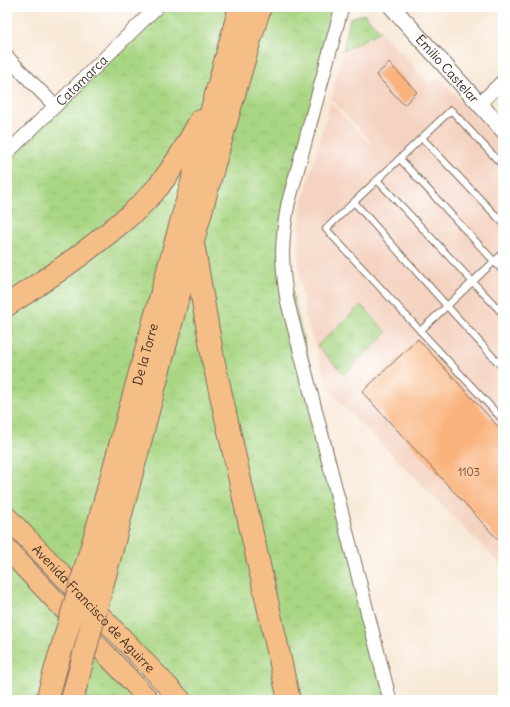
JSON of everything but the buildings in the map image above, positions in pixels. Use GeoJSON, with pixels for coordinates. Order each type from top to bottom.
{"type":"FeatureCollection","features":[{"type":"Feature","properties":{"kind":"highway","name":"De la Torre"},"geometry":{"type":"LineString","coordinates":[[74,693],[107,531],[219,82],[240,7]]}},
{"type":"Feature","properties":{"kind":"highway","name":"De la Torre"},"geometry":{"type":"LineString","coordinates":[[47,700],[55,671],[107,531],[193,242],[260,7]]}},
{"type":"Feature","properties":{"kind":"highway"},"geometry":{"type":"LineString","coordinates":[[7,305],[93,247],[134,212],[157,188],[177,161],[193,135],[219,82]]}},
{"type":"Feature","properties":{"kind":"highway"},"geometry":{"type":"LineString","coordinates":[[193,242],[213,359],[289,700]]}},
{"type":"Feature","properties":{"kind":"main road","name":"Avenida Francisco de Aguirre"},"geometry":{"type":"LineString","coordinates":[[7,517],[181,700]]}},
{"type":"Feature","properties":{"kind":"main road","name":"Avenida Francisco de Aguirre"},"geometry":{"type":"LineString","coordinates":[[7,549],[149,700]]}},
{"type":"Feature","properties":{"kind":"street","name":"Catamarca"},"geometry":{"type":"LineString","coordinates":[[7,153],[157,7]]}},
{"type":"Feature","properties":{"kind":"street"},"geometry":{"type":"LineString","coordinates":[[342,7],[288,204],[283,228],[283,272],[287,300],[390,700]]}},
{"type":"Feature","properties":{"kind":"street","name":"Emilio Castelar"},"geometry":{"type":"LineString","coordinates":[[392,7],[503,130]]}},
{"type":"Feature","properties":{"kind":"street"},"geometry":{"type":"LineString","coordinates":[[7,57],[55,106]]}},
{"type":"Feature","properties":{"kind":"street"},"geometry":{"type":"LineString","coordinates":[[479,104],[503,81]]}},
{"type":"Feature","properties":{"kind":"lane"},"geometry":{"type":"LineString","coordinates":[[503,166],[451,110],[326,228],[503,420]]}},
{"type":"Feature","properties":{"kind":"lane"},"geometry":{"type":"LineString","coordinates":[[422,138],[503,223]]}},
{"type":"Feature","properties":{"kind":"lane"},"geometry":{"type":"LineString","coordinates":[[400,158],[503,270]]}},
{"type":"Feature","properties":{"kind":"lane"},"geometry":{"type":"LineString","coordinates":[[377,180],[503,314]]}},
{"type":"Feature","properties":{"kind":"lane"},"geometry":{"type":"LineString","coordinates":[[354,202],[503,368]]}},
{"type":"Feature","properties":{"kind":"lane"},"geometry":{"type":"LineString","coordinates":[[420,331],[503,252]]}},
{"type":"Feature","properties":{"kind":"shaded area"},"geometry":{"type":"Polygon","coordinates":[[[381,32],[431,85],[439,78],[503,145],[503,567],[330,392],[306,319],[298,259],[301,208],[330,102],[369,143],[387,127],[370,141],[331,99],[343,53],[381,32]]]}},
{"type":"Feature","properties":{"kind":"green space"},"geometry":{"type":"Polygon","coordinates":[[[157,7],[240,7],[78,595],[7,519],[7,153],[157,7]]]}},
{"type":"Feature","properties":{"kind":"green space"},"geometry":{"type":"Polygon","coordinates":[[[260,7],[342,7],[282,251],[390,700],[180,700],[95,612],[260,7]]]}},
{"type":"Feature","properties":{"kind":"green space"},"geometry":{"type":"Polygon","coordinates":[[[364,14],[380,31],[343,51],[350,18],[364,14]]]}},
{"type":"Feature","properties":{"kind":"green space"},"geometry":{"type":"Polygon","coordinates":[[[361,305],[387,333],[344,374],[317,346],[361,305]]]}},
{"type":"Feature","properties":{"kind":"green space"},"geometry":{"type":"Polygon","coordinates":[[[7,551],[70,620],[47,700],[7,700],[7,551]]]}},
{"type":"Feature","properties":{"kind":"green space"},"geometry":{"type":"Polygon","coordinates":[[[88,642],[145,700],[71,700],[88,642]]]}}]}
